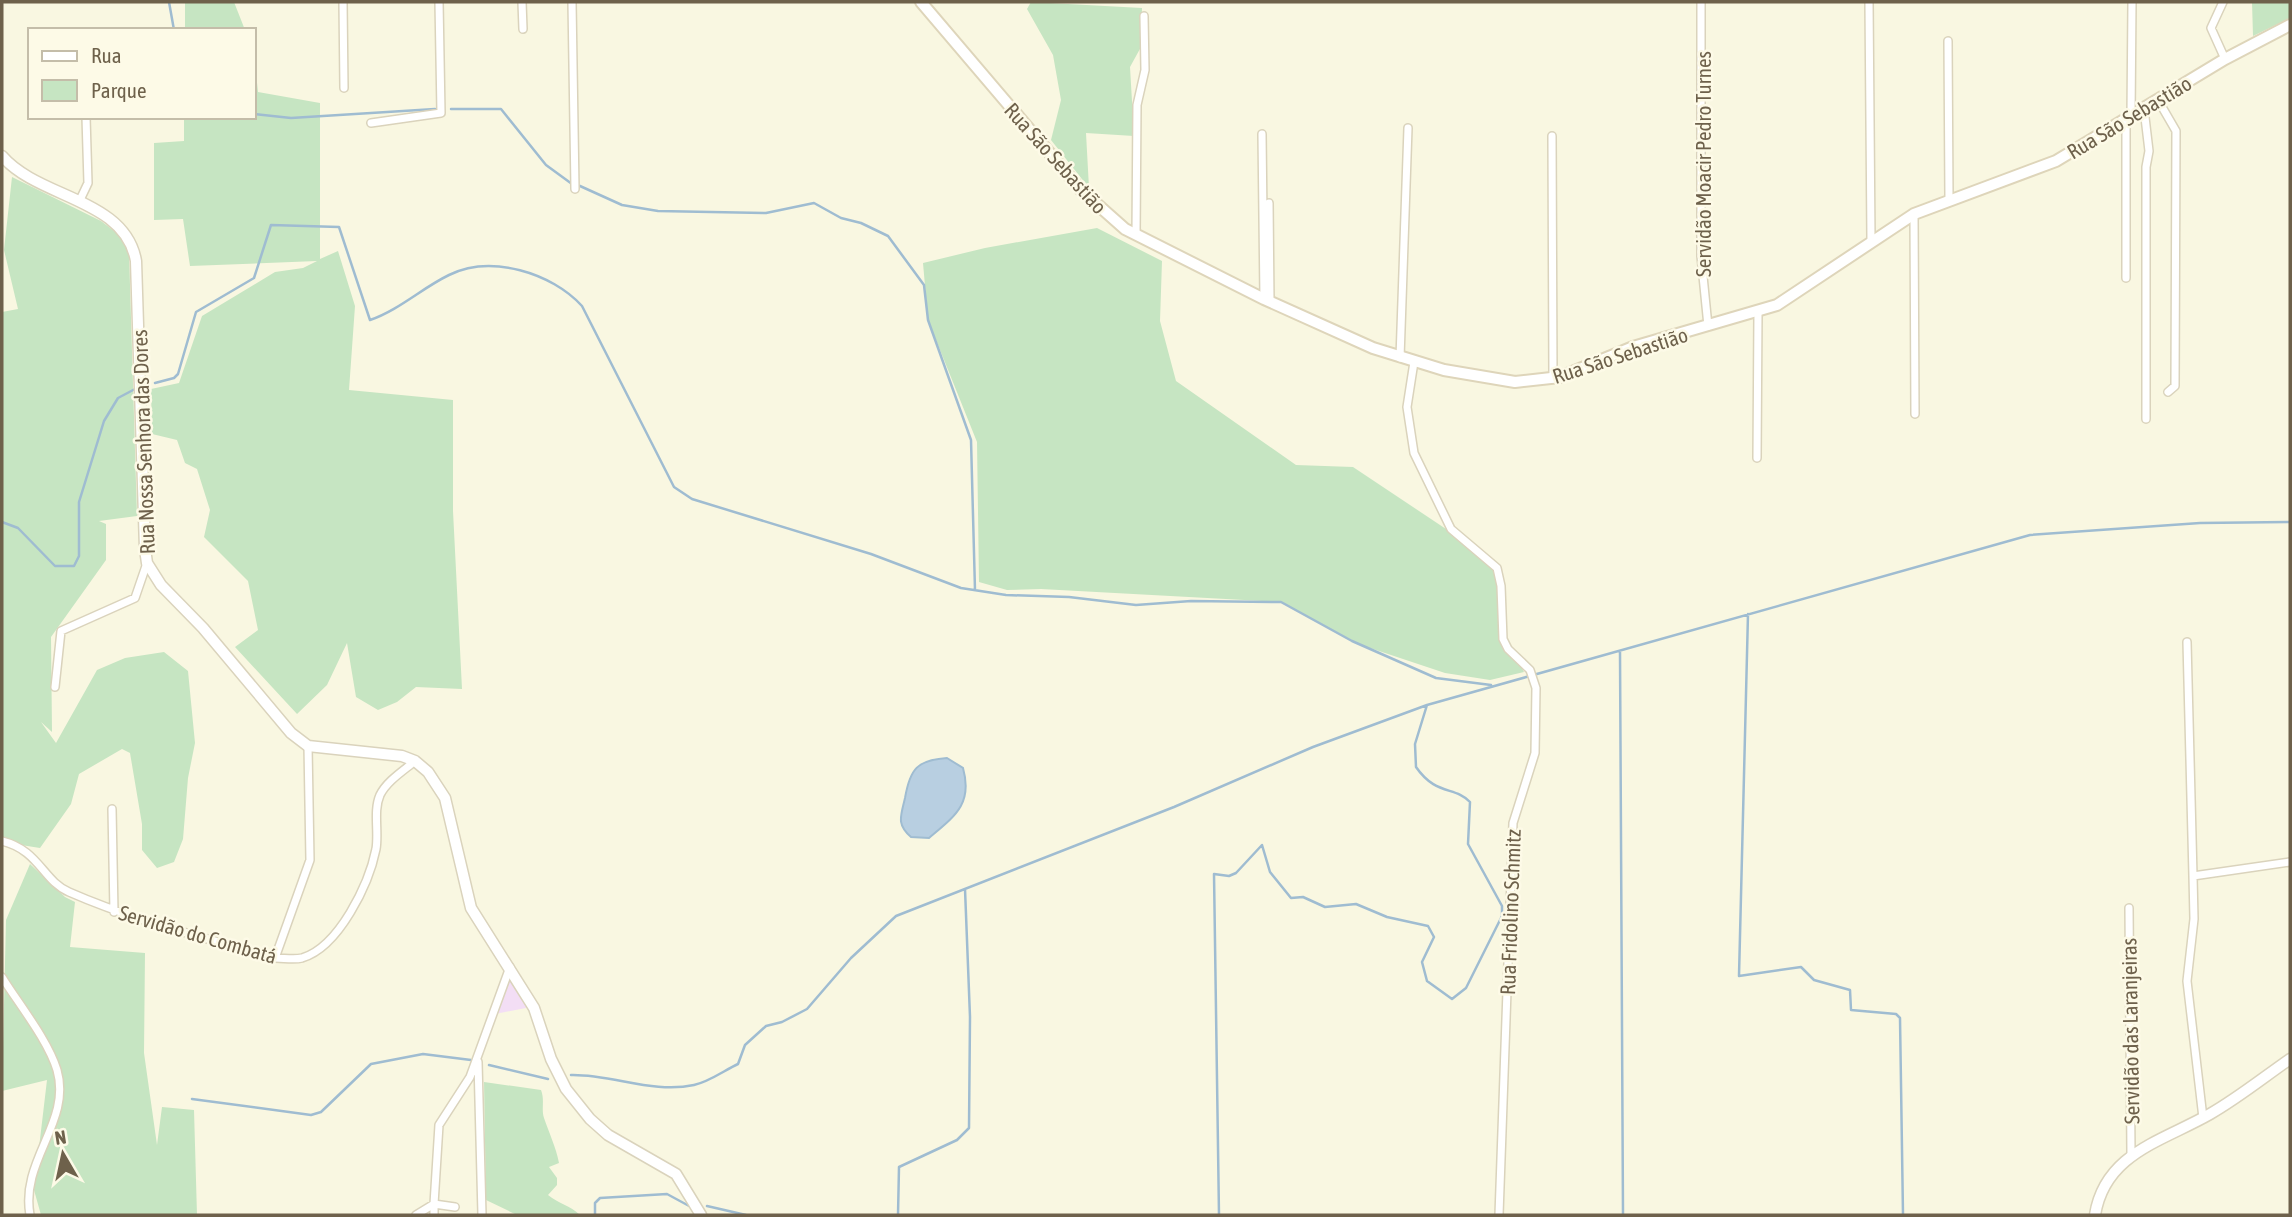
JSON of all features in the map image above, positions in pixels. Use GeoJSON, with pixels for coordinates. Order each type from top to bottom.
{"type":"FeatureCollection","features":[{"type":"Feature","properties":{"kind":"main road","name":"Rua São Sebastião"},"geometry":{"type":"LineString","coordinates":[[921,2],[1081,190],[1101,211],[1136,236],[1267,301],[1400,358],[1497,380],[1553,379],[1633,347],[1758,313],[1793,297],[1871,240],[1914,214],[1948,199],[2041,168],[2225,59],[2290,25]]}},
{"type":"Feature","properties":{"kind":"street"},"geometry":{"type":"LineString","coordinates":[[343,2],[344,88]]}},
{"type":"Feature","properties":{"kind":"street"},"geometry":{"type":"LineString","coordinates":[[371,123],[441,113],[439,2]]}},
{"type":"Feature","properties":{"kind":"street"},"geometry":{"type":"LineString","coordinates":[[522,2],[523,29]]}},
{"type":"Feature","properties":{"kind":"street"},"geometry":{"type":"LineString","coordinates":[[572,2],[575,190]]}},
{"type":"Feature","properties":{"kind":"street","name":"Servidão Moacir Pedro Turnes"},"geometry":{"type":"LineString","coordinates":[[1701,2],[1701,256],[1708,326]]}},
{"type":"Feature","properties":{"kind":"street"},"geometry":{"type":"LineString","coordinates":[[1869,2],[1871,240]]}},
{"type":"Feature","properties":{"kind":"street"},"geometry":{"type":"LineString","coordinates":[[2126,278],[2132,2]]}},
{"type":"Feature","properties":{"kind":"street"},"geometry":{"type":"LineString","coordinates":[[2223,2],[2211,28],[2225,59]]}},
{"type":"Feature","properties":{"kind":"street"},"geometry":{"type":"LineString","coordinates":[[1136,236],[1137,105],[1145,70],[1144,16]]}},
{"type":"Feature","properties":{"kind":"street"},"geometry":{"type":"LineString","coordinates":[[1948,41],[1948,199]]}},
{"type":"Feature","properties":{"kind":"street"},"geometry":{"type":"LineString","coordinates":[[2158,100],[2176,131],[2175,386],[2168,392]]}},
{"type":"Feature","properties":{"kind":"street"},"geometry":{"type":"LineString","coordinates":[[2144,109],[2149,151],[2146,167],[2146,419]]}},
{"type":"Feature","properties":{"kind":"street"},"geometry":{"type":"LineString","coordinates":[[79,202],[88,183],[86,119]]}},
{"type":"Feature","properties":{"kind":"street"},"geometry":{"type":"LineString","coordinates":[[1400,358],[1408,128]]}},
{"type":"Feature","properties":{"kind":"street"},"geometry":{"type":"LineString","coordinates":[[1262,134],[1267,301]]}},
{"type":"Feature","properties":{"kind":"street"},"geometry":{"type":"LineString","coordinates":[[1552,136],[1553,379]]}},
{"type":"Feature","properties":{"kind":"street","name":"Rua Nossa Senhora das Dores"},"geometry":{"type":"LineString","coordinates":[[2,156],[32,182],[79,202],[118,225],[130,240],[136,261],[147,564],[161,585],[203,628],[284,727],[307,746]]}},
{"type":"Feature","properties":{"kind":"street"},"geometry":{"type":"LineString","coordinates":[[1267,301],[1269,203]]}},
{"type":"Feature","properties":{"kind":"street"},"geometry":{"type":"LineString","coordinates":[[1914,214],[1915,414]]}},
{"type":"Feature","properties":{"kind":"street"},"geometry":{"type":"LineString","coordinates":[[1757,458],[1758,313]]}},
{"type":"Feature","properties":{"kind":"street","name":"Rua Fridolino Schmitz"},"geometry":{"type":"LineString","coordinates":[[1414,362],[1408,407],[1414,453],[1454,532],[1497,568],[1501,586],[1503,639],[1508,649],[1532,673],[1535,683],[1535,753],[1515,813],[1513,829],[1499,1215]]}},
{"type":"Feature","properties":{"kind":"street"},"geometry":{"type":"LineString","coordinates":[[55,687],[61,631],[135,598],[147,564]]}},
{"type":"Feature","properties":{"kind":"street"},"geometry":{"type":"LineString","coordinates":[[2188,642],[2194,919],[2188,991],[2203,1118]]}},
{"type":"Feature","properties":{"kind":"street"},"geometry":{"type":"LineString","coordinates":[[275,958],[310,860],[307,746],[402,756],[415,761],[428,772],[445,798],[467,898],[534,1007],[554,1067],[574,1101],[608,1135],[676,1174],[701,1215]]}},
{"type":"Feature","properties":{"kind":"street","name":"Servidão do Combatá"},"geometry":{"type":"LineString","coordinates":[[2,841],[18,846],[30,854],[68,892],[114,912],[275,958],[296,959],[310,954],[351,914],[362,895],[376,850],[380,796],[394,778],[415,761]]}},
{"type":"Feature","properties":{"kind":"street"},"geometry":{"type":"LineString","coordinates":[[112,810],[114,912]]}},
{"type":"Feature","properties":{"kind":"street"},"geometry":{"type":"LineString","coordinates":[[2193,876],[2290,862]]}},
{"type":"Feature","properties":{"kind":"street","name":"Servidão das Laranjeiras"},"geometry":{"type":"LineString","coordinates":[[2129,908],[2131,1154]]}},
{"type":"Feature","properties":{"kind":"street"},"geometry":{"type":"LineString","coordinates":[[434,1215],[439,1125],[470,1077],[510,967]]}},
{"type":"Feature","properties":{"kind":"street"},"geometry":{"type":"LineString","coordinates":[[2,976],[50,1055],[57,1070],[60,1092],[57,1112],[30,1175],[30,1215]]}},
{"type":"Feature","properties":{"kind":"street"},"geometry":{"type":"LineString","coordinates":[[478,1058],[482,1215]]}},
{"type":"Feature","properties":{"kind":"street"},"geometry":{"type":"LineString","coordinates":[[2095,1215],[2107,1181],[2131,1154],[2203,1118],[2290,1059]]}},
{"type":"Feature","properties":{"kind":"street"},"geometry":{"type":"LineString","coordinates":[[416,1215],[434,1204],[455,1207]]}},
{"type":"Feature","properties":{"kind":"shaded area"},"geometry":{"type":"Polygon","coordinates":[[[509,977],[531,1007],[495,1014],[509,977]]]}},
{"type":"Feature","properties":{"kind":"green space"},"geometry":{"type":"Polygon","coordinates":[[[185,2],[234,2],[244,28],[185,28],[185,2]]]}},
{"type":"Feature","properties":{"kind":"green space"},"geometry":{"type":"Polygon","coordinates":[[[1031,2],[1142,8],[1141,47],[1130,67],[1134,136],[1086,133],[1089,188],[1051,140],[1061,100],[1053,55],[1027,9],[1031,2]]]}},
{"type":"Feature","properties":{"kind":"green space"},"geometry":{"type":"Polygon","coordinates":[[[2252,2],[2290,2],[2290,18],[2253,36],[2252,2]]]}},
{"type":"Feature","properties":{"kind":"green space"},"geometry":{"type":"Polygon","coordinates":[[[256,74],[258,92],[320,103],[320,259],[338,251],[355,306],[349,390],[453,400],[453,511],[462,689],[416,687],[397,702],[378,710],[356,697],[347,643],[327,685],[297,714],[235,647],[258,630],[248,581],[204,537],[210,510],[197,469],[185,463],[177,440],[152,434],[151,389],[179,383],[202,316],[275,272],[303,268],[317,261],[190,266],[183,219],[154,220],[154,143],[184,141],[184,119],[256,119],[256,74]]]}},
{"type":"Feature","properties":{"kind":"green space"},"geometry":{"type":"Polygon","coordinates":[[[12,177],[101,221],[118,234],[129,252],[137,516],[99,521],[106,524],[106,560],[51,637],[52,732],[41,722],[56,743],[97,670],[125,658],[164,652],[188,671],[195,743],[188,778],[183,839],[174,862],[157,868],[142,850],[142,824],[130,753],[122,749],[79,774],[71,804],[40,848],[2,842],[2,312],[18,309],[4,250],[12,177]]]}},
{"type":"Feature","properties":{"kind":"green space"},"geometry":{"type":"Polygon","coordinates":[[[1097,228],[1162,261],[1160,321],[1176,381],[1296,465],[1353,467],[1461,539],[1497,568],[1501,629],[1524,672],[1490,680],[1445,673],[1361,645],[1281,602],[1041,589],[1007,590],[979,582],[977,442],[928,320],[923,263],[985,248],[1097,228]]]}},
{"type":"Feature","properties":{"kind":"green space"},"geometry":{"type":"Polygon","coordinates":[[[30,864],[65,897],[75,902],[70,947],[145,953],[144,1053],[157,1145],[162,1107],[194,1110],[197,1215],[41,1215],[34,1190],[47,1080],[2,1091],[6,920],[30,864]]]}},
{"type":"Feature","properties":{"kind":"green space"},"geometry":{"type":"Polygon","coordinates":[[[484,1082],[541,1090],[544,1118],[559,1163],[549,1167],[557,1178],[557,1185],[548,1195],[580,1215],[517,1215],[486,1200],[484,1082]]]}},
{"type":"Feature","properties":{"kind":"water"},"geometry":{"type":"Polygon","coordinates":[[[947,758],[963,768],[966,791],[963,800],[954,816],[929,838],[911,837],[901,824],[909,780],[922,764],[947,758]]]}},
{"type":"Feature","properties":{"kind":"waterway"},"geometry":{"type":"LineString","coordinates":[[169,2],[174,28]]}},
{"type":"Feature","properties":{"kind":"waterway"},"geometry":{"type":"LineString","coordinates":[[256,114],[291,118],[435,109]]}},
{"type":"Feature","properties":{"kind":"waterway"},"geometry":{"type":"LineString","coordinates":[[451,109],[501,109],[546,165],[572,184]]}},
{"type":"Feature","properties":{"kind":"waterway"},"geometry":{"type":"LineString","coordinates":[[580,186],[622,205],[658,211],[766,213],[814,203],[841,218],[861,223],[888,236],[924,285],[928,320],[971,440],[975,590]]}},
{"type":"Feature","properties":{"kind":"waterway"},"geometry":{"type":"LineString","coordinates":[[155,383],[174,378],[178,374],[196,312],[254,278],[271,225],[339,227],[370,320],[391,311],[449,275],[483,266],[520,270],[538,276],[569,294],[582,306],[674,487],[692,499],[871,554],[961,588],[1006,595],[1069,597],[1136,605],[1191,601],[1281,602],[1352,641],[1436,678],[1491,685]]}},
{"type":"Feature","properties":{"kind":"waterway"},"geometry":{"type":"LineString","coordinates":[[2,522],[18,528],[55,566],[74,566],[79,556],[79,502],[104,421],[118,398],[135,389]]}},
{"type":"Feature","properties":{"kind":"waterway"},"geometry":{"type":"LineString","coordinates":[[571,1075],[663,1087],[694,1085],[705,1081],[738,1064],[745,1045],[766,1026],[782,1022],[807,1009],[851,958],[896,916],[1174,807],[1313,747],[1427,705],[2030,535],[2200,523],[2290,522]]}},
{"type":"Feature","properties":{"kind":"waterway"},"geometry":{"type":"LineString","coordinates":[[1748,614],[1739,976],[1801,967],[1814,980],[1850,990],[1851,1010],[1896,1014],[1900,1018],[1903,1215]]}},
{"type":"Feature","properties":{"kind":"waterway"},"geometry":{"type":"LineString","coordinates":[[1620,652],[1623,1215]]}},
{"type":"Feature","properties":{"kind":"waterway"},"geometry":{"type":"LineString","coordinates":[[1219,1215],[1214,874],[1229,876],[1236,873],[1262,845],[1270,872],[1291,898],[1303,897],[1325,907],[1356,904],[1387,917],[1428,926],[1434,937],[1422,962],[1427,981],[1452,999],[1466,988],[1502,916],[1502,906],[1468,844],[1470,802],[1458,794],[1438,787],[1416,767],[1415,744],[1427,705]]}},
{"type":"Feature","properties":{"kind":"waterway"},"geometry":{"type":"LineString","coordinates":[[898,1215],[899,1167],[957,1140],[969,1128],[970,1017],[965,889]]}},
{"type":"Feature","properties":{"kind":"waterway"},"geometry":{"type":"LineString","coordinates":[[192,1099],[311,1115],[321,1112],[371,1064],[423,1054],[471,1060]]}},
{"type":"Feature","properties":{"kind":"waterway"},"geometry":{"type":"LineString","coordinates":[[489,1065],[548,1079]]}},
{"type":"Feature","properties":{"kind":"waterway"},"geometry":{"type":"LineString","coordinates":[[595,1215],[595,1203],[600,1198],[667,1194],[691,1207]]}},
{"type":"Feature","properties":{"kind":"waterway"},"geometry":{"type":"LineString","coordinates":[[707,1206],[746,1215]]}}]}
